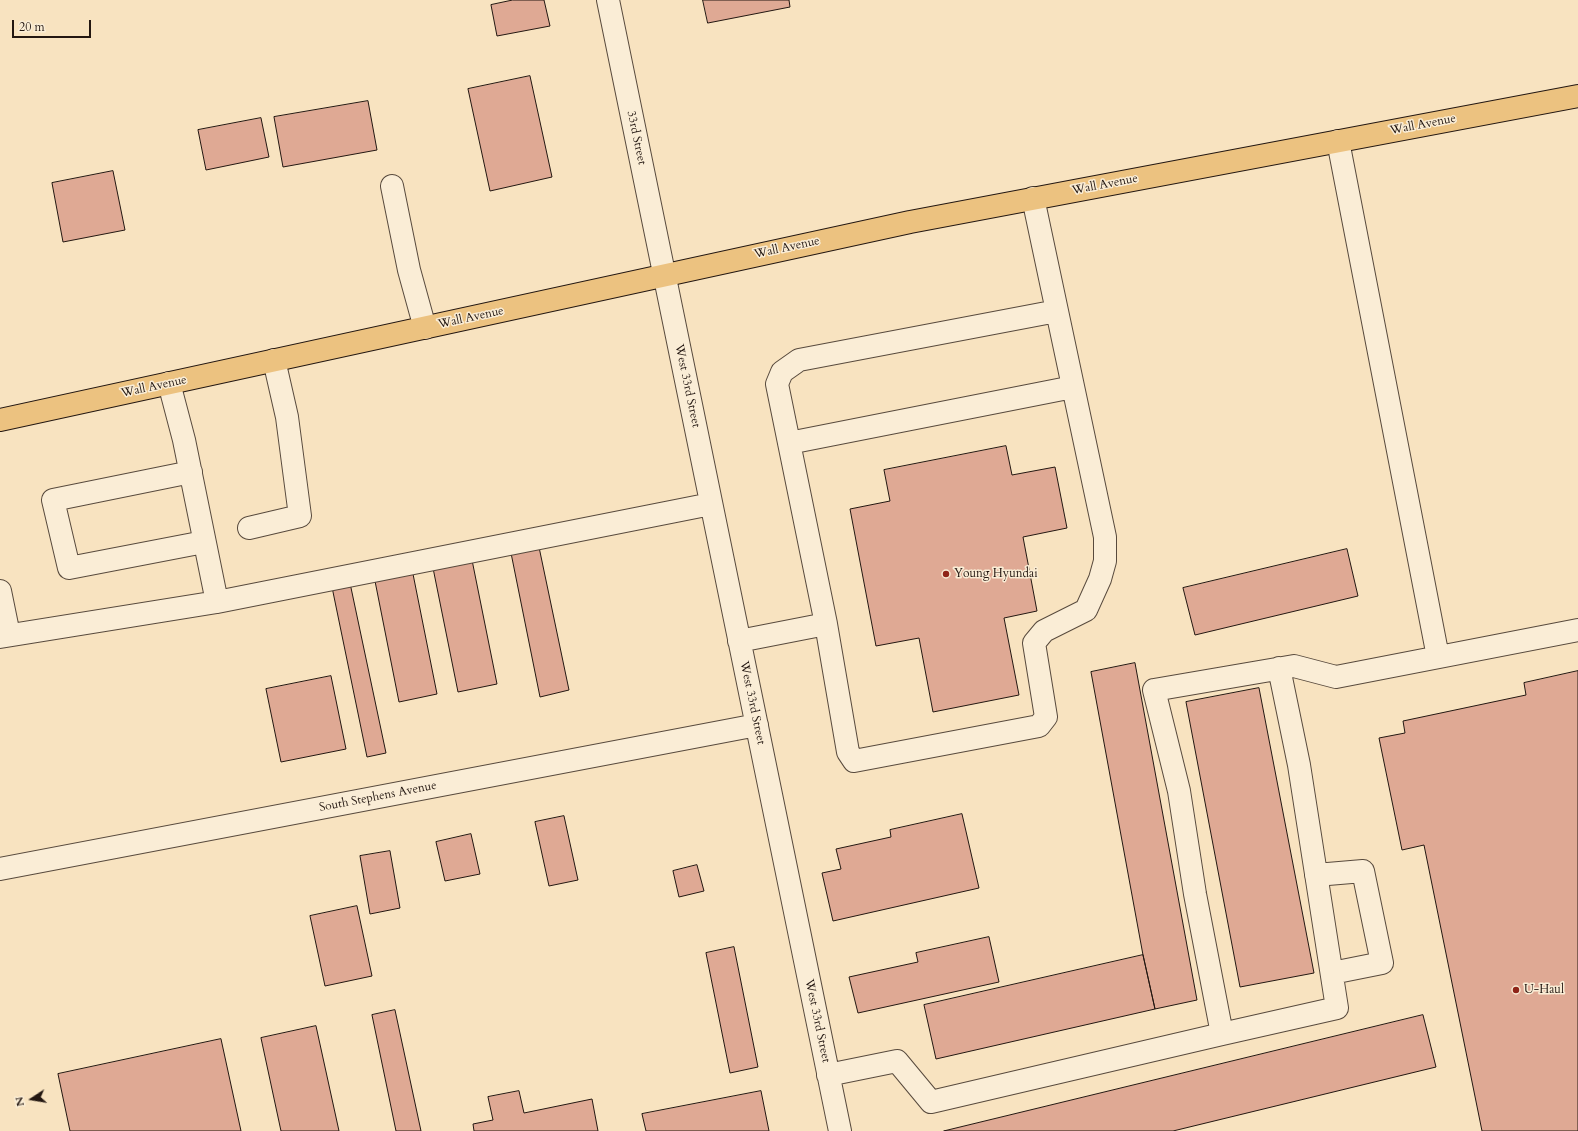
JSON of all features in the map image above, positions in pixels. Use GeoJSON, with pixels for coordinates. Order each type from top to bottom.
{"type":"FeatureCollection","features":[{"type":"Feature","properties":{"kind":"main road","name":"Wall Avenue"},"geometry":{"type":"LineString","coordinates":[[0,420],[910,222],[1578,96]]}},
{"type":"Feature","properties":{"kind":"street","name":"33rd Street"},"geometry":{"type":"LineString","coordinates":[[608,0],[664,275]]}},
{"type":"Feature","properties":{"kind":"street"},"geometry":{"type":"LineString","coordinates":[[1338,141],[1438,657]]}},
{"type":"Feature","properties":{"kind":"street"},"geometry":{"type":"LineString","coordinates":[[392,186],[408,270],[425,328]]}},
{"type":"Feature","properties":{"kind":"street"},"geometry":{"type":"LineString","coordinates":[[1033,198],[1074,387],[1105,537],[1105,561],[1100,579],[1086,610],[1044,631],[1034,643],[1046,717],[1039,726],[854,761],[848,752],[826,624],[777,384],[782,372],[799,360],[1057,311]]}},
{"type":"Feature","properties":{"kind":"street","name":"West 33rd Street"},"geometry":{"type":"LineString","coordinates":[[664,275],[840,1131]]}},
{"type":"Feature","properties":{"kind":"street"},"geometry":{"type":"LineString","coordinates":[[249,528],[300,516],[287,417],[274,360]]}},
{"type":"Feature","properties":{"kind":"street"},"geometry":{"type":"LineString","coordinates":[[169,383],[190,472],[217,602]]}},
{"type":"Feature","properties":{"kind":"street"},"geometry":{"type":"LineString","coordinates":[[790,443],[1074,387]]}},
{"type":"Feature","properties":{"kind":"street"},"geometry":{"type":"LineString","coordinates":[[190,472],[53,500],[69,568],[204,542]]}},
{"type":"Feature","properties":{"kind":"street"},"geometry":{"type":"LineString","coordinates":[[0,591],[5,636],[217,602],[711,504]]}},
{"type":"Feature","properties":{"kind":"street"},"geometry":{"type":"LineString","coordinates":[[739,641],[826,624]]}},
{"type":"Feature","properties":{"kind":"street"},"geometry":{"type":"LineString","coordinates":[[1222,1034],[1195,894],[1179,791],[1154,690],[1294,666],[1336,677],[1578,630]]}},
{"type":"Feature","properties":{"kind":"street"},"geometry":{"type":"LineString","coordinates":[[828,1075],[897,1061],[931,1102],[1337,1008],[1299,765],[1279,668]]}},
{"type":"Feature","properties":{"kind":"street","name":"South Stephens Avenue"},"geometry":{"type":"LineString","coordinates":[[0,869],[757,725]]}},
{"type":"Feature","properties":{"kind":"street"},"geometry":{"type":"LineString","coordinates":[[1316,875],[1363,871],[1382,963],[1332,973]]}},
{"type":"Feature","properties":{"kind":"building"},"geometry":{"type":"Polygon","coordinates":[[[513,0],[544,0],[550,26],[497,36],[491,5],[513,0]]]}},
{"type":"Feature","properties":{"kind":"building"},"geometry":{"type":"Polygon","coordinates":[[[703,0],[789,0],[790,7],[708,23],[703,0]]]}},
{"type":"Feature","properties":{"kind":"building"},"geometry":{"type":"Polygon","coordinates":[[[530,76],[552,177],[490,191],[468,89],[530,76]]]}},
{"type":"Feature","properties":{"kind":"building"},"geometry":{"type":"Polygon","coordinates":[[[368,101],[377,150],[283,167],[274,117],[368,101]]]}},
{"type":"Feature","properties":{"kind":"building"},"geometry":{"type":"Polygon","coordinates":[[[261,118],[269,157],[206,170],[198,130],[261,118]]]}},
{"type":"Feature","properties":{"kind":"building"},"geometry":{"type":"Polygon","coordinates":[[[113,171],[125,230],[63,242],[52,183],[113,171]]]}},
{"type":"Feature","properties":{"kind":"building","name":"Young Hyundai"},"geometry":{"type":"Polygon","coordinates":[[[1006,446],[1012,475],[1055,467],[1067,528],[1023,537],[1037,611],[1004,618],[1019,695],[933,712],[919,638],[876,646],[850,509],[890,501],[884,470],[1006,446]]]}},
{"type":"Feature","properties":{"kind":"building"},"geometry":{"type":"Polygon","coordinates":[[[539,547],[569,690],[540,697],[511,553],[539,547]]]}},
{"type":"Feature","properties":{"kind":"building"},"geometry":{"type":"Polygon","coordinates":[[[1347,549],[1358,596],[1195,635],[1183,588],[1347,549]]]}},
{"type":"Feature","properties":{"kind":"building"},"geometry":{"type":"Polygon","coordinates":[[[472,560],[497,684],[458,692],[433,568],[472,560]]]}},
{"type":"Feature","properties":{"kind":"building"},"geometry":{"type":"Polygon","coordinates":[[[412,569],[437,694],[399,702],[374,576],[412,569]]]}},
{"type":"Feature","properties":{"kind":"building"},"geometry":{"type":"Polygon","coordinates":[[[350,583],[386,753],[367,757],[332,587],[350,583]]]}},
{"type":"Feature","properties":{"kind":"building"},"geometry":{"type":"Polygon","coordinates":[[[1135,663],[1197,1000],[1155,1009],[1143,955],[1091,672],[1135,663]]]}},
{"type":"Feature","properties":{"kind":"building","name":"U-Haul"},"geometry":{"type":"Polygon","coordinates":[[[1578,671],[1578,1131],[1482,1131],[1424,845],[1402,850],[1379,738],[1405,733],[1403,721],[1526,695],[1524,683],[1578,671]]]}},
{"type":"Feature","properties":{"kind":"building"},"geometry":{"type":"Polygon","coordinates":[[[331,676],[346,749],[281,762],[266,689],[331,676]]]}},
{"type":"Feature","properties":{"kind":"building"},"geometry":{"type":"Polygon","coordinates":[[[1259,688],[1314,973],[1240,987],[1186,702],[1259,688]]]}},
{"type":"Feature","properties":{"kind":"building"},"geometry":{"type":"Polygon","coordinates":[[[962,814],[979,888],[833,921],[822,873],[841,869],[836,849],[891,837],[890,830],[962,814]]]}},
{"type":"Feature","properties":{"kind":"building"},"geometry":{"type":"Polygon","coordinates":[[[564,816],[578,880],[549,886],[535,822],[564,816]]]}},
{"type":"Feature","properties":{"kind":"building"},"geometry":{"type":"Polygon","coordinates":[[[471,834],[480,874],[445,881],[436,842],[471,834]]]}},
{"type":"Feature","properties":{"kind":"building"},"geometry":{"type":"Polygon","coordinates":[[[390,851],[400,908],[370,914],[360,856],[390,851]]]}},
{"type":"Feature","properties":{"kind":"building"},"geometry":{"type":"Polygon","coordinates":[[[697,865],[704,891],[679,897],[673,871],[697,865]]]}},
{"type":"Feature","properties":{"kind":"building"},"geometry":{"type":"Polygon","coordinates":[[[357,906],[372,976],[325,986],[310,916],[357,906]]]}},
{"type":"Feature","properties":{"kind":"building"},"geometry":{"type":"Polygon","coordinates":[[[989,937],[999,982],[858,1013],[849,977],[918,962],[916,953],[989,937]]]}},
{"type":"Feature","properties":{"kind":"building"},"geometry":{"type":"Polygon","coordinates":[[[734,947],[758,1067],[730,1073],[706,953],[734,947]]]}},
{"type":"Feature","properties":{"kind":"building"},"geometry":{"type":"Polygon","coordinates":[[[1143,955],[1155,1009],[936,1059],[924,1005],[1143,955]]]}},
{"type":"Feature","properties":{"kind":"building"},"geometry":{"type":"Polygon","coordinates":[[[395,1010],[421,1131],[396,1131],[372,1015],[395,1010]]]}},
{"type":"Feature","properties":{"kind":"building"},"geometry":{"type":"Polygon","coordinates":[[[1423,1015],[1436,1067],[1173,1131],[944,1131],[1423,1015]]]}},
{"type":"Feature","properties":{"kind":"building"},"geometry":{"type":"Polygon","coordinates":[[[316,1026],[339,1131],[281,1131],[261,1038],[316,1026]]]}},
{"type":"Feature","properties":{"kind":"building"},"geometry":{"type":"Polygon","coordinates":[[[221,1039],[241,1131],[70,1131],[58,1074],[221,1039]]]}},
{"type":"Feature","properties":{"kind":"building"},"geometry":{"type":"Polygon","coordinates":[[[519,1091],[524,1113],[592,1099],[598,1131],[474,1131],[473,1124],[493,1120],[488,1097],[519,1091]]]}},
{"type":"Feature","properties":{"kind":"building"},"geometry":{"type":"Polygon","coordinates":[[[761,1091],[769,1131],[646,1131],[642,1114],[761,1091]]]}},
{"type":"Feature","properties":{"kind":"place","name":"Young Hyundai"},"geometry":{"type":"Point","coordinates":[946,574]}},
{"type":"Feature","properties":{"kind":"place","name":"U-Haul"},"geometry":{"type":"Point","coordinates":[1516,990]}}]}
